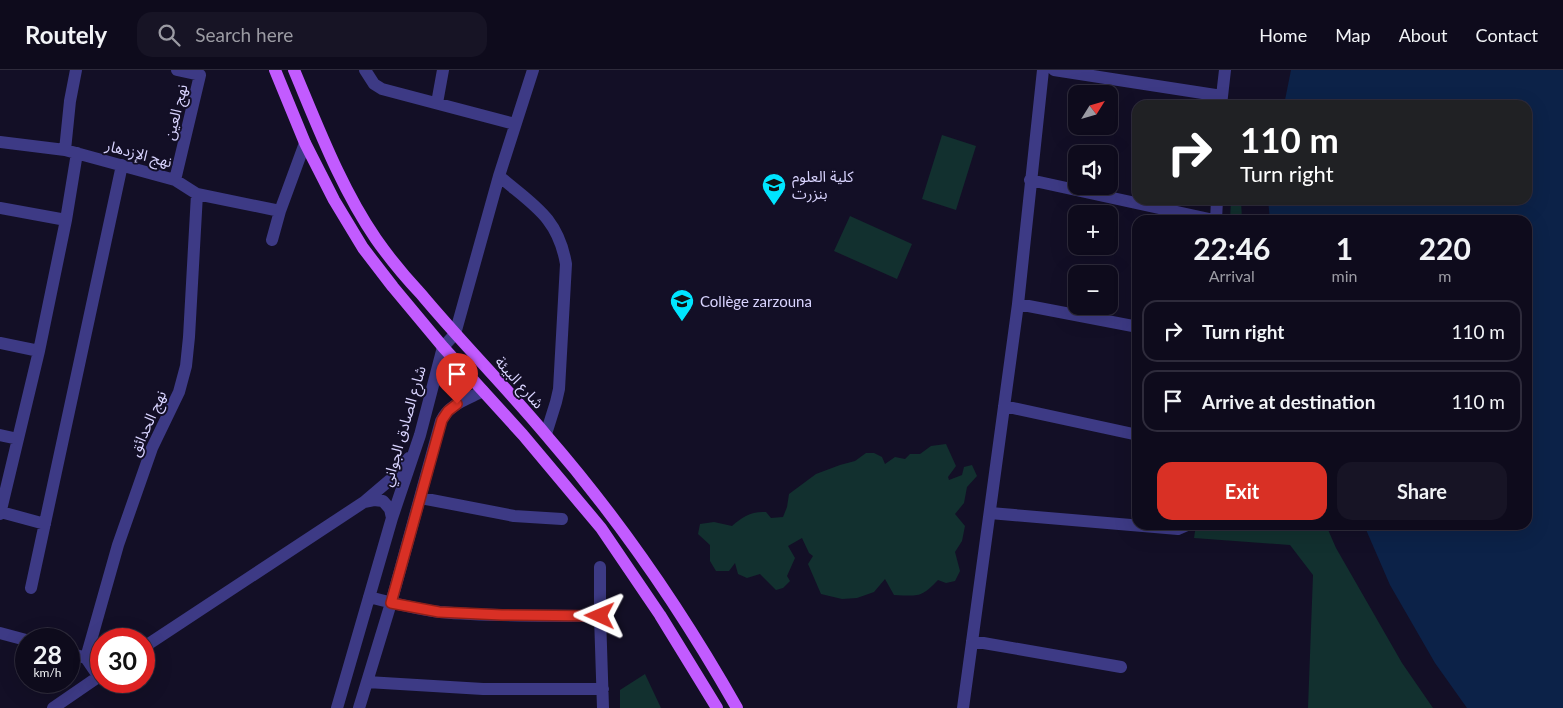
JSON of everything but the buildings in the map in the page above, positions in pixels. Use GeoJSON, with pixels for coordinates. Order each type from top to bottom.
{"type":"FeatureCollection","features":[{"type":"Feature","properties":{"kind":"main road"},"geometry":{"type":"LineString","coordinates":[[275,70],[306,143],[334,200],[363,248],[442,347],[523,435],[601,528],[660,615],[717,708]]}},
{"type":"Feature","properties":{"kind":"main road","name":"شارع البيئة"},"geometry":{"type":"LineString","coordinates":[[294,70],[349,193],[371,231],[404,275],[546,434],[613,516],[666,591],[736,708]]}},
{"type":"Feature","properties":{"kind":"street"},"geometry":{"type":"LineString","coordinates":[[45,524],[0,513],[39,351],[66,220],[71,152],[70,101],[76,70]]}},
{"type":"Feature","properties":{"kind":"street","name":"نهج العين"},"geometry":{"type":"LineString","coordinates":[[175,180],[200,75],[177,70]]}},
{"type":"Feature","properties":{"kind":"street"},"geometry":{"type":"LineString","coordinates":[[365,70],[374,84],[382,89],[514,124]]}},
{"type":"Feature","properties":{"kind":"street"},"geometry":{"type":"LineString","coordinates":[[437,103],[443,70]]}},
{"type":"Feature","properties":{"kind":"street"},"geometry":{"type":"LineString","coordinates":[[442,347],[455,334],[514,124],[533,70]]}},
{"type":"Feature","properties":{"kind":"street"},"geometry":{"type":"LineString","coordinates":[[962,708],[1018,304],[1043,70]]}},
{"type":"Feature","properties":{"kind":"street"},"geometry":{"type":"LineString","coordinates":[[1054,70],[1217,100]]}},
{"type":"Feature","properties":{"kind":"street"},"geometry":{"type":"LineString","coordinates":[[1222,100],[1225,70]]}},
{"type":"Feature","properties":{"kind":"street","name":"نهج الإزدهار"},"geometry":{"type":"LineString","coordinates":[[0,142],[71,152],[175,180],[198,194],[280,211]]}},
{"type":"Feature","properties":{"kind":"street"},"geometry":{"type":"LineString","coordinates":[[272,240],[280,211],[306,143]]}},
{"type":"Feature","properties":{"kind":"street"},"geometry":{"type":"LineString","coordinates":[[31,588],[122,165]]}},
{"type":"Feature","properties":{"kind":"street"},"geometry":{"type":"LineString","coordinates":[[499,176],[544,214],[560,240],[565,258],[559,389],[546,434]]}},
{"type":"Feature","properties":{"kind":"street"},"geometry":{"type":"LineString","coordinates":[[1030,180],[1132,202]]}},
{"type":"Feature","properties":{"kind":"street","name":"نهج الحدائق"},"geometry":{"type":"LineString","coordinates":[[86,658],[122,535],[152,448],[179,392],[186,366],[198,194]]}},
{"type":"Feature","properties":{"kind":"street"},"geometry":{"type":"LineString","coordinates":[[1146,205],[1192,215]]}},
{"type":"Feature","properties":{"kind":"street"},"geometry":{"type":"LineString","coordinates":[[0,208],[66,220]]}},
{"type":"Feature","properties":{"kind":"street"},"geometry":{"type":"LineString","coordinates":[[1018,304],[1132,326]]}},
{"type":"Feature","properties":{"kind":"street"},"geometry":{"type":"LineString","coordinates":[[0,343],[39,351]]}},
{"type":"Feature","properties":{"kind":"street","name":"شارع الصادق الجواني"},"geometry":{"type":"LineString","coordinates":[[337,708],[392,518],[420,435],[442,347]]}},
{"type":"Feature","properties":{"kind":"street"},"geometry":{"type":"LineString","coordinates":[[359,708],[391,603],[442,420],[448,411],[457,404],[483,392]]}},
{"type":"Feature","properties":{"kind":"street"},"geometry":{"type":"LineString","coordinates":[[1004,406],[1132,434]]}},
{"type":"Feature","properties":{"kind":"street"},"geometry":{"type":"LineString","coordinates":[[0,435],[18,439]]}},
{"type":"Feature","properties":{"kind":"street"},"geometry":{"type":"LineString","coordinates":[[420,435],[436,441]]}},
{"type":"Feature","properties":{"kind":"street"},"geometry":{"type":"LineString","coordinates":[[155,640],[364,502],[391,479],[414,451]]}},
{"type":"Feature","properties":{"kind":"street"},"geometry":{"type":"LineString","coordinates":[[421,498],[514,516],[562,519]]}},
{"type":"Feature","properties":{"kind":"street"},"geometry":{"type":"LineString","coordinates":[[364,502],[383,501],[390,509],[392,518]]}},
{"type":"Feature","properties":{"kind":"street"},"geometry":{"type":"LineString","coordinates":[[990,513],[1132,525]]}},
{"type":"Feature","properties":{"kind":"street"},"geometry":{"type":"LineString","coordinates":[[600,567],[603,708]]}},
{"type":"Feature","properties":{"kind":"street"},"geometry":{"type":"LineString","coordinates":[[369,597],[439,612],[600,616]]}},
{"type":"Feature","properties":{"kind":"street"},"geometry":{"type":"LineString","coordinates":[[0,633],[15,637]]}},
{"type":"Feature","properties":{"kind":"street"},"geometry":{"type":"LineString","coordinates":[[972,641],[1121,667]]}},
{"type":"Feature","properties":{"kind":"street"},"geometry":{"type":"LineString","coordinates":[[80,656],[86,658],[90,663]]}},
{"type":"Feature","properties":{"kind":"street"},"geometry":{"type":"LineString","coordinates":[[367,682],[483,689],[603,690]]}},
{"type":"Feature","properties":{"kind":"street"},"geometry":{"type":"LineString","coordinates":[[53,708],[90,683]]}},
{"type":"Feature","properties":{"kind":"green space"},"geometry":{"type":"Polygon","coordinates":[[[942,135],[976,146],[956,210],[922,199],[942,135]]]}},
{"type":"Feature","properties":{"kind":"green space"},"geometry":{"type":"Polygon","coordinates":[[[1231,205],[1241,205],[1242,215],[1230,215],[1231,205]]]}},
{"type":"Feature","properties":{"kind":"green space"},"geometry":{"type":"Polygon","coordinates":[[[850,216],[912,244],[897,279],[834,251],[850,216]]]}},
{"type":"Feature","properties":{"kind":"green space"},"geometry":{"type":"Polygon","coordinates":[[[946,444],[956,466],[948,477],[949,480],[962,475],[964,467],[972,465],[977,476],[967,487],[964,503],[955,514],[965,526],[962,541],[955,552],[960,571],[955,581],[946,583],[938,580],[919,595],[894,595],[885,579],[874,592],[857,598],[842,599],[821,594],[808,564],[813,556],[809,553],[802,538],[788,546],[795,558],[787,576],[790,581],[783,588],[776,590],[760,574],[747,578],[738,574],[735,563],[729,571],[716,571],[710,561],[710,545],[698,534],[700,524],[714,522],[732,526],[743,517],[756,512],[766,512],[771,518],[783,517],[789,494],[816,474],[855,461],[866,453],[874,453],[882,457],[885,464],[895,457],[905,459],[910,454],[920,454],[931,446],[946,444]]]}},
{"type":"Feature","properties":{"kind":"green space"},"geometry":{"type":"Polygon","coordinates":[[[1195,530],[1328,530],[1336,548],[1402,663],[1433,708],[1308,708],[1313,575],[1290,545],[1194,538],[1195,530]]]}},
{"type":"Feature","properties":{"kind":"green space"},"geometry":{"type":"Polygon","coordinates":[[[645,674],[661,708],[620,708],[620,690],[645,674]]]}},
{"type":"Feature","properties":{"kind":"water"},"geometry":{"type":"Polygon","coordinates":[[[1291,70],[1563,70],[1563,708],[1467,708],[1435,663],[1390,585],[1366,530],[1532,530],[1532,215],[1270,215],[1268,205],[1532,205],[1532,100],[1285,100],[1291,70]]]}},
{"type":"Feature","properties":{"kind":"place","name":"كلية العلوم بنزرت"},"geometry":{"type":"Point","coordinates":[774,206]}},
{"type":"Feature","properties":{"kind":"place","name":"Collège zarzouna"},"geometry":{"type":"Point","coordinates":[682,322]}},
{"type":"Feature","properties":{"kind":"route"},"geometry":{"type":"LineString","coordinates":[[457,404],[443,416],[391,603],[439,612],[600,616]]}}]}
